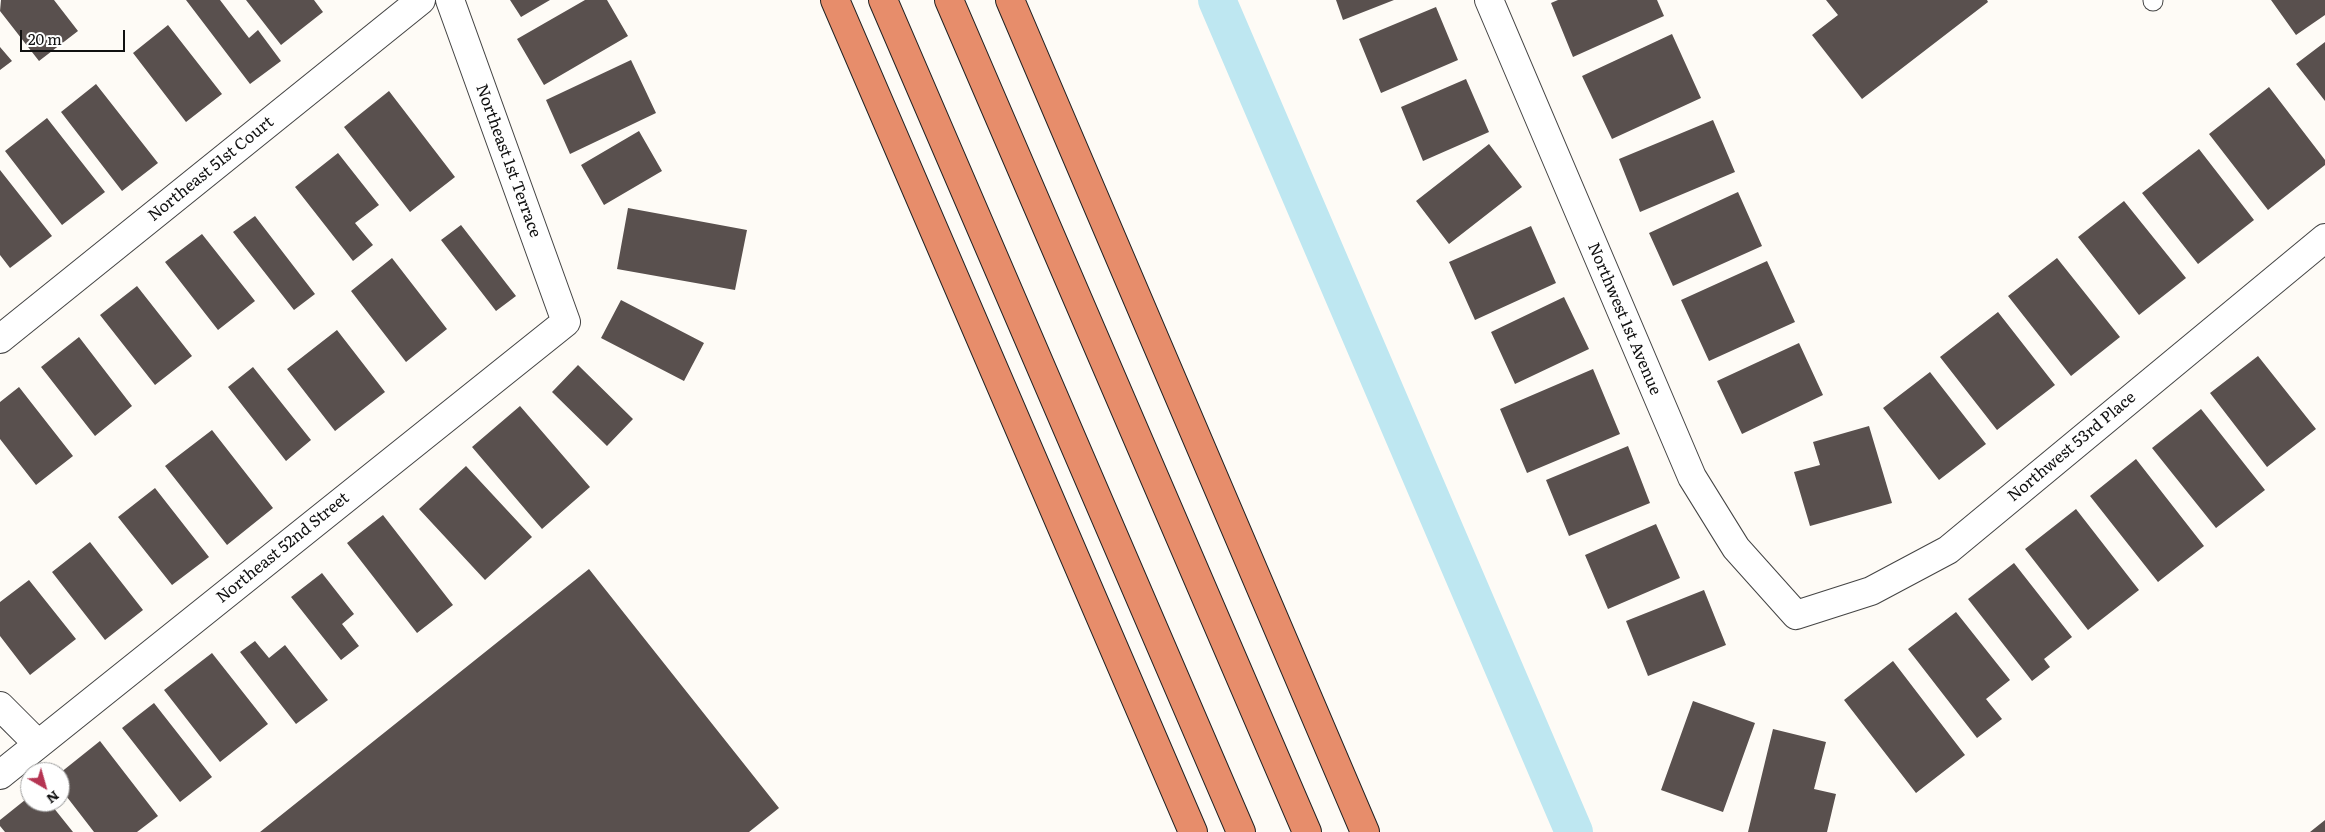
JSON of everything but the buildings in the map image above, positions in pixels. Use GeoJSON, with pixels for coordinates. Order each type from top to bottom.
{"type":"FeatureCollection","features":[{"type":"Feature","properties":{"kind":"highway"},"geometry":{"type":"LineString","coordinates":[[835,0],[1193,832]]}},
{"type":"Feature","properties":{"kind":"highway"},"geometry":{"type":"LineString","coordinates":[[882,0],[1241,832]]}},
{"type":"Feature","properties":{"kind":"highway"},"geometry":{"type":"LineString","coordinates":[[949,0],[1307,832]]}},
{"type":"Feature","properties":{"kind":"highway"},"geometry":{"type":"LineString","coordinates":[[1010,0],[1365,832]]}},
{"type":"Feature","properties":{"kind":"street","name":"Northeast 51st Court"},"geometry":{"type":"LineString","coordinates":[[0,339],[421,0]]}},
{"type":"Feature","properties":{"kind":"street","name":"Northeast 1st Terrace"},"geometry":{"type":"LineString","coordinates":[[450,0],[566,322]]}},
{"type":"Feature","properties":{"kind":"street","name":"Northwest 1st Avenue"},"geometry":{"type":"LineString","coordinates":[[1489,0],[1692,477],[1736,548],[1796,616]]}},
{"type":"Feature","properties":{"kind":"street","name":"Northwest 53rd Place"},"geometry":{"type":"LineString","coordinates":[[1796,616],[1870,591],[1948,550],[2325,238]]}},
{"type":"Feature","properties":{"kind":"street","name":"Northeast 52nd Street"},"geometry":{"type":"LineString","coordinates":[[0,775],[566,322]]}},
{"type":"Feature","properties":{"kind":"street"},"geometry":{"type":"LineString","coordinates":[[0,706],[38,744]]}},
{"type":"Feature","properties":{"kind":"waterway"},"geometry":{"type":"LineString","coordinates":[[1217,0],[1574,832]]}}]}
